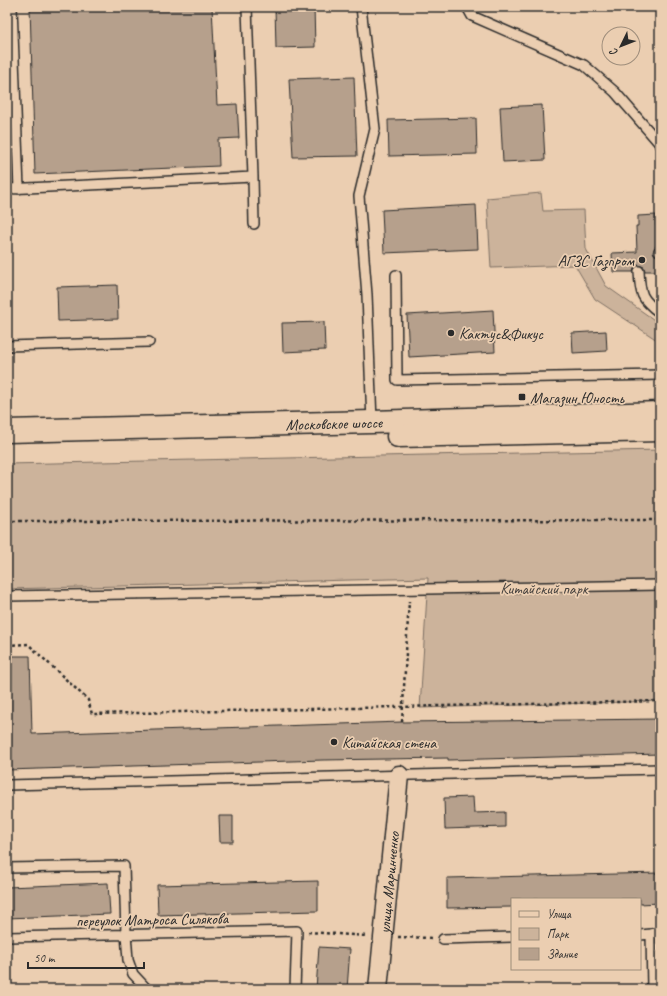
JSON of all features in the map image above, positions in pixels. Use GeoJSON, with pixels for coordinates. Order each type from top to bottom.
{"type":"FeatureCollection","features":[{"type":"Feature","properties":{"kind":"main road","name":"Московское шоссе"},"geometry":{"type":"LineString","coordinates":[[7,431],[660,413]]}},
{"type":"Feature","properties":{"kind":"main road","name":"Московское шоссе"},"geometry":{"type":"LineString","coordinates":[[7,446],[660,430]]}},
{"type":"Feature","properties":{"kind":"street","name":"улица Маринченко"},"geometry":{"type":"LineString","coordinates":[[378,989],[399,775]]}},
{"type":"Feature","properties":{"kind":"lane"},"geometry":{"type":"LineString","coordinates":[[12,7],[19,189]]}},
{"type":"Feature","properties":{"kind":"lane"},"geometry":{"type":"LineString","coordinates":[[248,7],[254,224]]}},
{"type":"Feature","properties":{"kind":"lane"},"geometry":{"type":"LineString","coordinates":[[361,7],[375,129],[359,196],[367,296],[372,422]]}},
{"type":"Feature","properties":{"kind":"lane"},"geometry":{"type":"LineString","coordinates":[[467,7],[472,16],[584,65],[616,92],[660,144]]}},
{"type":"Feature","properties":{"kind":"lane"},"geometry":{"type":"LineString","coordinates":[[7,189],[253,178]]}},
{"type":"Feature","properties":{"kind":"lane"},"geometry":{"type":"LineString","coordinates":[[639,271],[640,288],[643,298],[660,313]]}},
{"type":"Feature","properties":{"kind":"lane"},"geometry":{"type":"LineString","coordinates":[[396,275],[397,380],[660,375]]}},
{"type":"Feature","properties":{"kind":"lane"},"geometry":{"type":"LineString","coordinates":[[7,346],[149,342]]}},
{"type":"Feature","properties":{"kind":"lane"},"geometry":{"type":"LineString","coordinates":[[7,596],[660,585]]}},
{"type":"Feature","properties":{"kind":"lane"},"geometry":{"type":"LineString","coordinates":[[7,785],[660,769]]}},
{"type":"Feature","properties":{"kind":"lane"},"geometry":{"type":"LineString","coordinates":[[7,868],[124,866],[128,960],[133,974],[148,989]]}},
{"type":"Feature","properties":{"kind":"lane","name":"переулок Матроса Силякова"},"geometry":{"type":"LineString","coordinates":[[7,937],[297,931],[295,989]]}},
{"type":"Feature","properties":{"kind":"lane"},"geometry":{"type":"LineString","coordinates":[[641,935],[656,933],[652,989]]}},
{"type":"Feature","properties":{"kind":"lane"},"geometry":{"type":"LineString","coordinates":[[443,939],[511,937]]}},
{"type":"Feature","properties":{"kind":"path"},"geometry":{"type":"LineString","coordinates":[[7,521],[660,520]]}},
{"type":"Feature","properties":{"kind":"path"},"geometry":{"type":"LineString","coordinates":[[402,722],[404,707],[409,589]]}},
{"type":"Feature","properties":{"kind":"path"},"geometry":{"type":"LineString","coordinates":[[7,645],[28,644],[88,700],[92,714],[660,701]]}},
{"type":"Feature","properties":{"kind":"green space"},"geometry":{"type":"Polygon","coordinates":[[[541,193],[543,211],[584,210],[586,249],[606,286],[660,324],[660,342],[595,299],[575,265],[491,268],[487,198],[541,193]]]}},
{"type":"Feature","properties":{"kind":"green space","name":"Китайский парк"},"geometry":{"type":"Polygon","coordinates":[[[660,450],[660,701],[420,708],[428,578],[7,589],[7,464],[660,450]]]}},
{"type":"Feature","properties":{"kind":"building"},"geometry":{"type":"Polygon","coordinates":[[[30,7],[212,7],[217,105],[237,104],[239,138],[218,139],[219,166],[35,174],[30,7]]]}},
{"type":"Feature","properties":{"kind":"building"},"geometry":{"type":"Polygon","coordinates":[[[275,7],[314,7],[315,47],[276,48],[275,7]]]}},
{"type":"Feature","properties":{"kind":"building"},"geometry":{"type":"Polygon","coordinates":[[[354,77],[357,156],[293,157],[289,79],[354,77]]]}},
{"type":"Feature","properties":{"kind":"building"},"geometry":{"type":"Polygon","coordinates":[[[542,105],[545,160],[503,162],[500,107],[542,105]]]}},
{"type":"Feature","properties":{"kind":"building"},"geometry":{"type":"Polygon","coordinates":[[[476,118],[477,154],[389,156],[388,120],[476,118]]]}},
{"type":"Feature","properties":{"kind":"building"},"geometry":{"type":"Polygon","coordinates":[[[476,205],[478,249],[384,253],[382,210],[476,205]]]}},
{"type":"Feature","properties":{"kind":"building"},"geometry":{"type":"Polygon","coordinates":[[[656,215],[659,244],[655,247],[653,252],[655,255],[660,257],[660,271],[645,271],[644,267],[639,265],[635,266],[633,272],[613,272],[612,253],[637,252],[636,226],[638,226],[638,216],[656,215]]]}},
{"type":"Feature","properties":{"kind":"building"},"geometry":{"type":"Polygon","coordinates":[[[117,285],[118,319],[58,321],[57,287],[117,285]]]}},
{"type":"Feature","properties":{"kind":"building","name":"Кактус&Фикус"},"geometry":{"type":"Polygon","coordinates":[[[493,310],[495,352],[409,357],[407,315],[493,310]]]}},
{"type":"Feature","properties":{"kind":"building"},"geometry":{"type":"Polygon","coordinates":[[[324,322],[325,350],[283,352],[282,323],[324,322]]]}},
{"type":"Feature","properties":{"kind":"building"},"geometry":{"type":"Polygon","coordinates":[[[606,331],[607,351],[573,353],[572,333],[606,331]]]}},
{"type":"Feature","properties":{"kind":"building","name":"Китайская стена"},"geometry":{"type":"Polygon","coordinates":[[[7,656],[30,656],[32,734],[402,722],[660,719],[660,754],[448,760],[448,758],[323,760],[7,770],[7,656]]]}},
{"type":"Feature","properties":{"kind":"building"},"geometry":{"type":"Polygon","coordinates":[[[473,797],[474,813],[505,812],[505,827],[445,829],[444,798],[473,797]]]}},
{"type":"Feature","properties":{"kind":"building"},"geometry":{"type":"Polygon","coordinates":[[[219,816],[233,816],[233,842],[220,842],[219,816]]]}},
{"type":"Feature","properties":{"kind":"building"},"geometry":{"type":"Polygon","coordinates":[[[660,873],[660,903],[641,904],[641,898],[511,898],[511,907],[447,908],[447,878],[660,873]]]}},
{"type":"Feature","properties":{"kind":"building"},"geometry":{"type":"Polygon","coordinates":[[[318,881],[318,911],[158,915],[157,885],[318,881]]]}},
{"type":"Feature","properties":{"kind":"building"},"geometry":{"type":"Polygon","coordinates":[[[108,883],[110,914],[7,918],[7,887],[108,883]]]}},
{"type":"Feature","properties":{"kind":"building"},"geometry":{"type":"Polygon","coordinates":[[[319,947],[350,949],[347,989],[316,989],[319,947]]]}},
{"type":"Feature","properties":{"kind":"place","name":"АГЗС Газпром"},"geometry":{"type":"Point","coordinates":[642,260]}},
{"type":"Feature","properties":{"kind":"place","name":"Кактус&Фикус"},"geometry":{"type":"Point","coordinates":[451,333]}},
{"type":"Feature","properties":{"kind":"place","name":"Магазин Юность"},"geometry":{"type":"Point","coordinates":[522,397]}},
{"type":"Feature","properties":{"kind":"place","name":"Китайская стена"},"geometry":{"type":"Point","coordinates":[334,742]}}]}
